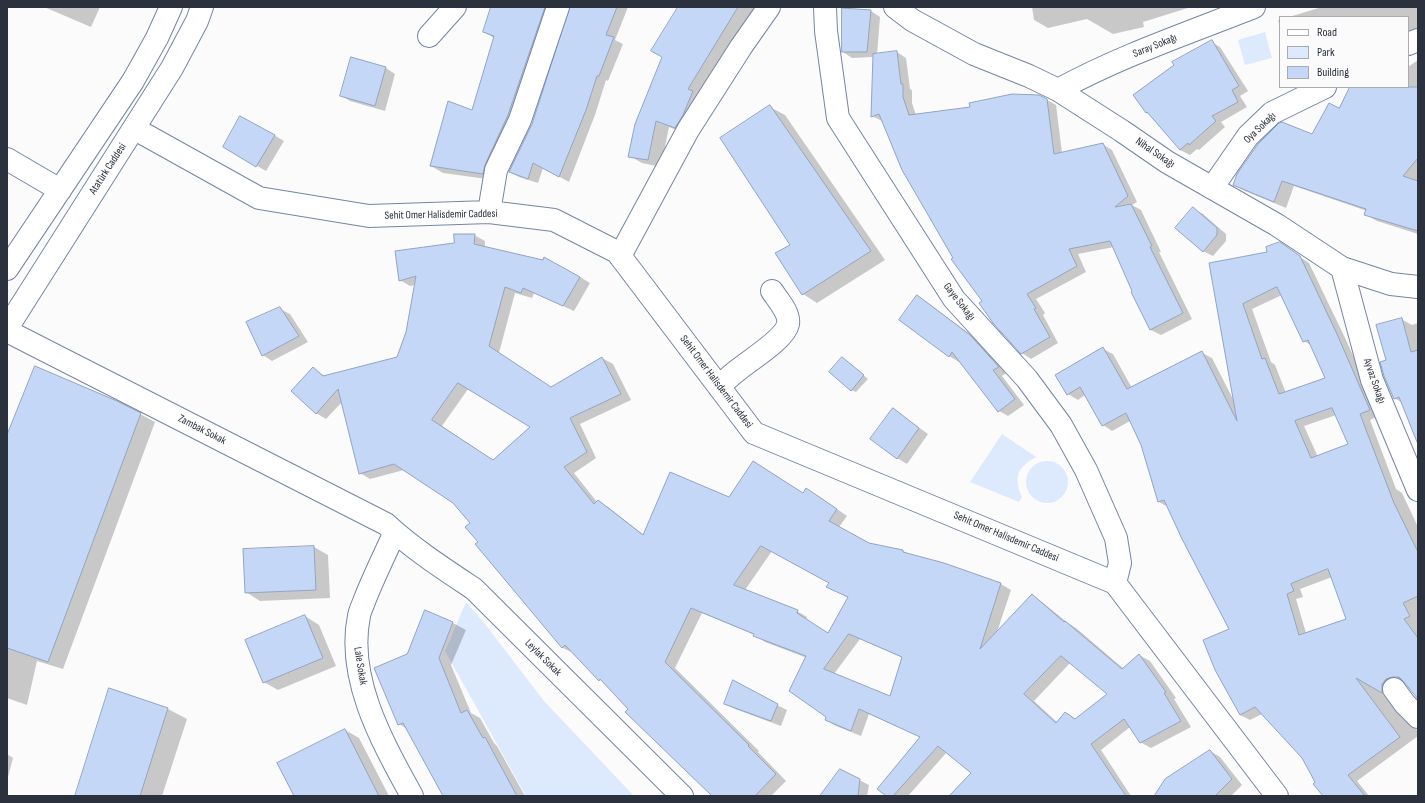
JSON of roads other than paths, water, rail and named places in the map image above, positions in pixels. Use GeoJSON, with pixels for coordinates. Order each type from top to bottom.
{"type":"FeatureCollection","features":[{"type":"Feature","properties":{"kind":"street"},"geometry":{"type":"LineString","coordinates":[[7,269],[133,81],[157,38],[171,7]]}},
{"type":"Feature","properties":{"kind":"street","name":"Atatürk Caddesi"},"geometry":{"type":"LineString","coordinates":[[7,328],[135,129],[172,68],[197,21],[202,7]]}},
{"type":"Feature","properties":{"kind":"street"},"geometry":{"type":"LineString","coordinates":[[429,36],[455,7]]}},
{"type":"Feature","properties":{"kind":"street"},"geometry":{"type":"LineString","coordinates":[[489,212],[496,170],[520,120],[558,7]]}},
{"type":"Feature","properties":{"kind":"street"},"geometry":{"type":"LineString","coordinates":[[620,256],[688,130],[741,46],[769,7]]}},
{"type":"Feature","properties":{"kind":"street","name":"Gaye Sokağı"},"geometry":{"type":"LineString","coordinates":[[825,7],[826,31],[838,118],[954,298],[1027,379],[1061,425],[1086,470],[1116,538],[1120,563],[1115,583]]}},
{"type":"Feature","properties":{"kind":"street","name":"Nihal Sokağı"},"geometry":{"type":"LineString","coordinates":[[895,7],[912,20],[974,54],[1029,76],[1058,90],[1167,162],[1277,224],[1342,268],[1391,284],[1418,287]]}},
{"type":"Feature","properties":{"kind":"street","name":"Saray Sokağı"},"geometry":{"type":"LineString","coordinates":[[1058,90],[1086,75],[1142,50],[1254,7]]}},
{"type":"Feature","properties":{"kind":"street","name":"Oya Sokağı"},"geometry":{"type":"LineString","coordinates":[[1212,188],[1248,136],[1272,113],[1323,88]]}},
{"type":"Feature","properties":{"kind":"street","name":"Sehit Omer Halisdemir Caddesi"},"geometry":{"type":"LineString","coordinates":[[111,115],[259,198],[369,216],[489,212],[554,220],[618,252],[754,433],[1115,583]]}},
{"type":"Feature","properties":{"kind":"street"},"geometry":{"type":"LineString","coordinates":[[7,159],[60,190]]}},
{"type":"Feature","properties":{"kind":"street","name":"Ayvaz Sokağı"},"geometry":{"type":"LineString","coordinates":[[1342,268],[1372,380],[1418,490]]}},
{"type":"Feature","properties":{"kind":"street"},"geometry":{"type":"LineString","coordinates":[[719,387],[737,371],[776,342],[788,324],[786,314],[772,291]]}},
{"type":"Feature","properties":{"kind":"street","name":"Zambak Sokak"},"geometry":{"type":"LineString","coordinates":[[7,331],[386,524],[395,532]]}},
{"type":"Feature","properties":{"kind":"street","name":"Lale Sokak"},"geometry":{"type":"LineString","coordinates":[[395,532],[370,586],[359,616],[356,645],[361,681],[371,716],[412,796]]}},
{"type":"Feature","properties":{"kind":"street","name":"Leylak Sokak"},"geometry":{"type":"LineString","coordinates":[[395,532],[446,571],[474,590],[682,796]]}},
{"type":"Feature","properties":{"kind":"street"},"geometry":{"type":"LineString","coordinates":[[1115,583],[1277,796]]}},
{"type":"Feature","properties":{"kind":"street"},"geometry":{"type":"LineString","coordinates":[[1394,689],[1405,704],[1418,717]]}}]}
